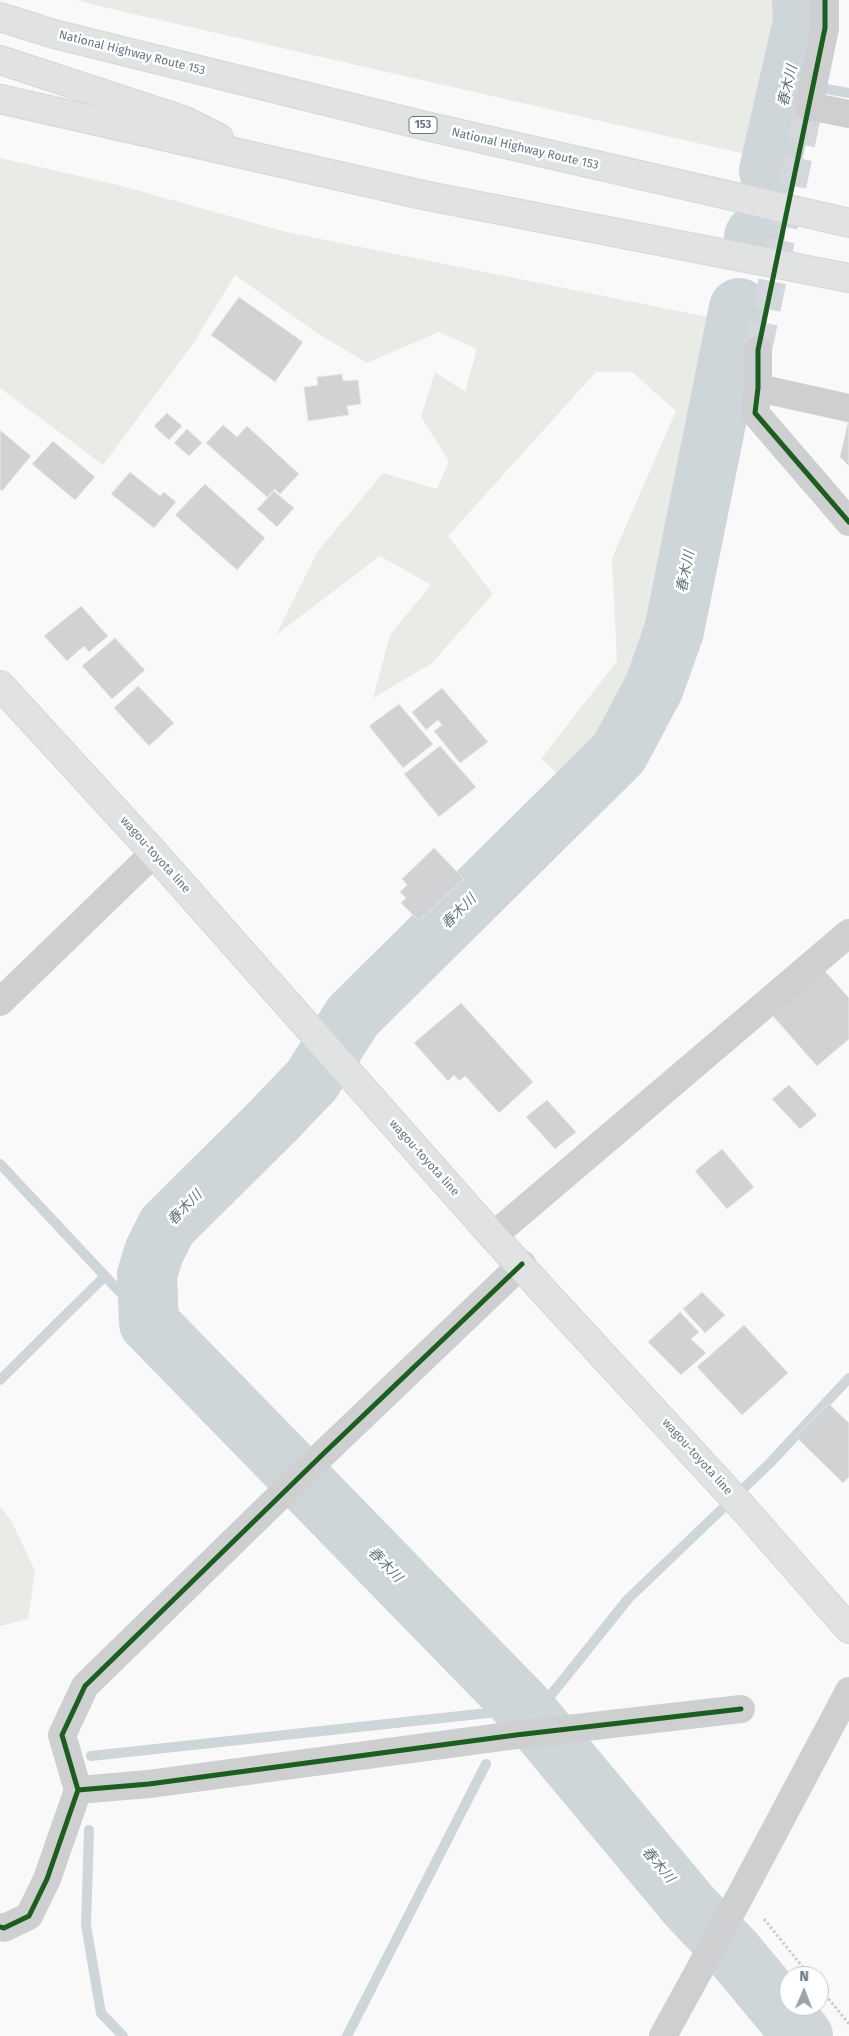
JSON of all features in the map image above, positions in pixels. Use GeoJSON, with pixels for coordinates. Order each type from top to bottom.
{"type":"FeatureCollection","features":[{"type":"Feature","properties":{"kind":"main road","name":"National Highway Route 153"},"geometry":{"type":"LineString","coordinates":[[0,17],[54,34],[426,126],[849,223]]}},
{"type":"Feature","properties":{"kind":"main road"},"geometry":{"type":"LineString","coordinates":[[0,60],[183,120],[260,158]]}},
{"type":"Feature","properties":{"kind":"main road"},"geometry":{"type":"LineString","coordinates":[[0,99],[423,195],[849,278]]}},
{"type":"Feature","properties":{"kind":"main road","name":"wagou-toyota line"},"geometry":{"type":"LineString","coordinates":[[0,685],[154,853],[494,1236],[522,1264],[745,1510],[849,1630]]}},
{"type":"Feature","properties":{"kind":"street"},"geometry":{"type":"LineString","coordinates":[[825,0],[825,28],[809,106],[849,114]]}},
{"type":"Feature","properties":{"kind":"street"},"geometry":{"type":"LineString","coordinates":[[758,350],[758,388],[755,413],[849,522]]}},
{"type":"Feature","properties":{"kind":"street"},"geometry":{"type":"LineString","coordinates":[[758,388],[849,408]]}},
{"type":"Feature","properties":{"kind":"street"},"geometry":{"type":"LineString","coordinates":[[0,1002],[154,853]]}},
{"type":"Feature","properties":{"kind":"street"},"geometry":{"type":"LineString","coordinates":[[494,1236],[849,933]]}},
{"type":"Feature","properties":{"kind":"street"},"geometry":{"type":"LineString","coordinates":[[0,1927],[4,1928],[29,1916],[47,1879],[78,1790],[62,1735],[85,1686],[522,1264]]}},
{"type":"Feature","properties":{"kind":"street"},"geometry":{"type":"LineString","coordinates":[[663,2036],[849,1691]]}},
{"type":"Feature","properties":{"kind":"street"},"geometry":{"type":"LineString","coordinates":[[78,1790],[149,1784],[516,1735],[741,1709]]}},
{"type":"Feature","properties":{"kind":"path"},"geometry":{"type":"LineString","coordinates":[[762,1916],[802,1966]]}},
{"type":"Feature","properties":{"kind":"path"},"geometry":{"type":"LineString","coordinates":[[829,1999],[849,2024]]}},
{"type":"Feature","properties":{"kind":"shaded area"},"geometry":{"type":"Polygon","coordinates":[[[77,0],[775,0],[758,157],[90,4],[77,0]]]}},
{"type":"Feature","properties":{"kind":"shaded area"},"geometry":{"type":"Polygon","coordinates":[[[0,158],[118,185],[286,232],[718,319],[665,632],[645,680],[611,748],[570,784],[541,759],[617,661],[612,558],[676,411],[632,372],[596,372],[448,536],[493,594],[431,664],[373,698],[390,635],[431,585],[380,556],[276,635],[318,551],[383,473],[437,489],[449,461],[421,417],[435,372],[465,392],[477,349],[439,332],[367,363],[320,335],[235,275],[193,344],[103,465],[0,388],[0,158]]]}},
{"type":"Feature","properties":{"kind":"shaded area"},"geometry":{"type":"Polygon","coordinates":[[[0,1506],[12,1522],[35,1571],[28,1619],[0,1626],[0,1506]]]}},
{"type":"Feature","properties":{"kind":"building"},"geometry":{"type":"Polygon","coordinates":[[[239,297],[303,342],[275,382],[211,335],[239,297]]]}},
{"type":"Feature","properties":{"kind":"building"},"geometry":{"type":"Polygon","coordinates":[[[342,374],[343,381],[358,380],[361,404],[347,406],[349,415],[308,421],[304,387],[318,385],[317,377],[342,374]]]}},
{"type":"Feature","properties":{"kind":"building"},"geometry":{"type":"Polygon","coordinates":[[[167,413],[182,426],[169,440],[154,426],[167,413]]]}},
{"type":"Feature","properties":{"kind":"building"},"geometry":{"type":"Polygon","coordinates":[[[849,418],[849,466],[840,457],[849,418]]]}},
{"type":"Feature","properties":{"kind":"building"},"geometry":{"type":"Polygon","coordinates":[[[223,425],[237,437],[247,426],[299,474],[280,494],[275,489],[267,497],[206,443],[223,425]]]}},
{"type":"Feature","properties":{"kind":"building"},"geometry":{"type":"Polygon","coordinates":[[[187,429],[202,443],[189,456],[174,443],[187,429]]]}},
{"type":"Feature","properties":{"kind":"building"},"geometry":{"type":"Polygon","coordinates":[[[0,430],[31,456],[2,491],[0,489],[0,430]]]}},
{"type":"Feature","properties":{"kind":"building"},"geometry":{"type":"Polygon","coordinates":[[[53,441],[95,477],[75,500],[32,464],[53,441]]]}},
{"type":"Feature","properties":{"kind":"building"},"geometry":{"type":"Polygon","coordinates":[[[130,472],[160,496],[164,492],[176,502],[154,528],[111,494],[130,472]]]}},
{"type":"Feature","properties":{"kind":"building"},"geometry":{"type":"Polygon","coordinates":[[[205,484],[265,538],[237,570],[175,515],[205,484]]]}},
{"type":"Feature","properties":{"kind":"building"},"geometry":{"type":"Polygon","coordinates":[[[274,491],[294,508],[277,527],[257,509],[274,491]]]}},
{"type":"Feature","properties":{"kind":"building"},"geometry":{"type":"Polygon","coordinates":[[[81,606],[108,636],[89,652],[84,646],[67,661],[44,636],[81,606]]]}},
{"type":"Feature","properties":{"kind":"building"},"geometry":{"type":"Polygon","coordinates":[[[115,638],[145,670],[112,699],[82,666],[115,638]]]}},
{"type":"Feature","properties":{"kind":"building"},"geometry":{"type":"Polygon","coordinates":[[[138,686],[174,723],[149,746],[114,708],[138,686]]]}},
{"type":"Feature","properties":{"kind":"building"},"geometry":{"type":"Polygon","coordinates":[[[442,688],[488,742],[460,763],[434,731],[442,725],[438,720],[426,730],[412,712],[442,688]]]}},
{"type":"Feature","properties":{"kind":"building"},"geometry":{"type":"Polygon","coordinates":[[[399,704],[433,744],[403,768],[369,726],[399,704]]]}},
{"type":"Feature","properties":{"kind":"building"},"geometry":{"type":"Polygon","coordinates":[[[440,746],[476,787],[439,817],[404,774],[440,746]]]}},
{"type":"Feature","properties":{"kind":"building"},"geometry":{"type":"Polygon","coordinates":[[[434,848],[464,879],[419,921],[401,903],[406,898],[400,892],[407,885],[402,879],[434,848]]]}},
{"type":"Feature","properties":{"kind":"building"},"geometry":{"type":"Polygon","coordinates":[[[825,971],[849,998],[849,1039],[817,1066],[772,1015],[825,971]]]}},
{"type":"Feature","properties":{"kind":"building"},"geometry":{"type":"Polygon","coordinates":[[[461,1003],[533,1082],[499,1113],[465,1076],[459,1081],[454,1075],[448,1081],[414,1043],[461,1003]]]}},
{"type":"Feature","properties":{"kind":"building"},"geometry":{"type":"Polygon","coordinates":[[[789,1085],[817,1115],[800,1129],[772,1099],[789,1085]]]}},
{"type":"Feature","properties":{"kind":"building"},"geometry":{"type":"Polygon","coordinates":[[[547,1100],[576,1132],[555,1149],[526,1117],[547,1100]]]}},
{"type":"Feature","properties":{"kind":"building"},"geometry":{"type":"Polygon","coordinates":[[[722,1149],[754,1187],[727,1209],[695,1171],[722,1149]]]}},
{"type":"Feature","properties":{"kind":"building"},"geometry":{"type":"Polygon","coordinates":[[[702,1292],[725,1315],[705,1333],[683,1309],[702,1292]]]}},
{"type":"Feature","properties":{"kind":"building"},"geometry":{"type":"Polygon","coordinates":[[[680,1312],[699,1332],[691,1339],[706,1353],[681,1375],[648,1342],[680,1312]]]}},
{"type":"Feature","properties":{"kind":"building"},"geometry":{"type":"Polygon","coordinates":[[[744,1325],[788,1373],[742,1415],[697,1367],[744,1325]]]}},
{"type":"Feature","properties":{"kind":"building"},"geometry":{"type":"Polygon","coordinates":[[[829,1404],[849,1423],[849,1477],[843,1483],[796,1437],[829,1404]]]}},
{"type":"Feature","properties":{"kind":"waterway","name":"春木川"},"geometry":{"type":"LineString","coordinates":[[769,171],[803,22],[802,0]]}},
{"type":"Feature","properties":{"kind":"waterway"},"geometry":{"type":"LineString","coordinates":[[789,82],[849,93]]}},
{"type":"Feature","properties":{"kind":"waterway","name":"春木川"},"geometry":{"type":"LineString","coordinates":[[739,308],[674,631],[654,687],[619,753],[353,1016],[312,1080],[167,1226],[154,1252],[147,1275],[149,1323],[525,1709],[690,1907],[733,1952],[803,2036]]}},
{"type":"Feature","properties":{"kind":"waterway"},"geometry":{"type":"LineString","coordinates":[[0,1164],[149,1323]]}},
{"type":"Feature","properties":{"kind":"waterway"},"geometry":{"type":"LineString","coordinates":[[0,1380],[105,1276]]}},
{"type":"Feature","properties":{"kind":"waterway"},"geometry":{"type":"LineString","coordinates":[[91,1756],[525,1709],[547,1700],[628,1599],[770,1463],[849,1378]]}},
{"type":"Feature","properties":{"kind":"waterway"},"geometry":{"type":"LineString","coordinates":[[347,2036],[486,1764]]}},
{"type":"Feature","properties":{"kind":"waterway"},"geometry":{"type":"LineString","coordinates":[[89,1830],[86,1925],[101,2013],[123,2036]]}},
{"type":"Feature","properties":{"kind":"tunnel"},"geometry":{"type":"LineString","coordinates":[[758,350],[809,106]]}},
{"type":"Feature","properties":{"kind":"cycle path"},"geometry":{"type":"LineString","coordinates":[[825,0],[825,28],[758,350],[758,388],[755,413],[849,522]]}},
{"type":"Feature","properties":{"kind":"cycle path"},"geometry":{"type":"LineString","coordinates":[[0,1927],[4,1928],[29,1916],[47,1879],[78,1790],[62,1735],[85,1686],[322,1455],[522,1264]]}},
{"type":"Feature","properties":{"kind":"cycle path"},"geometry":{"type":"LineString","coordinates":[[78,1790],[149,1784],[516,1735],[741,1709]]}}]}
